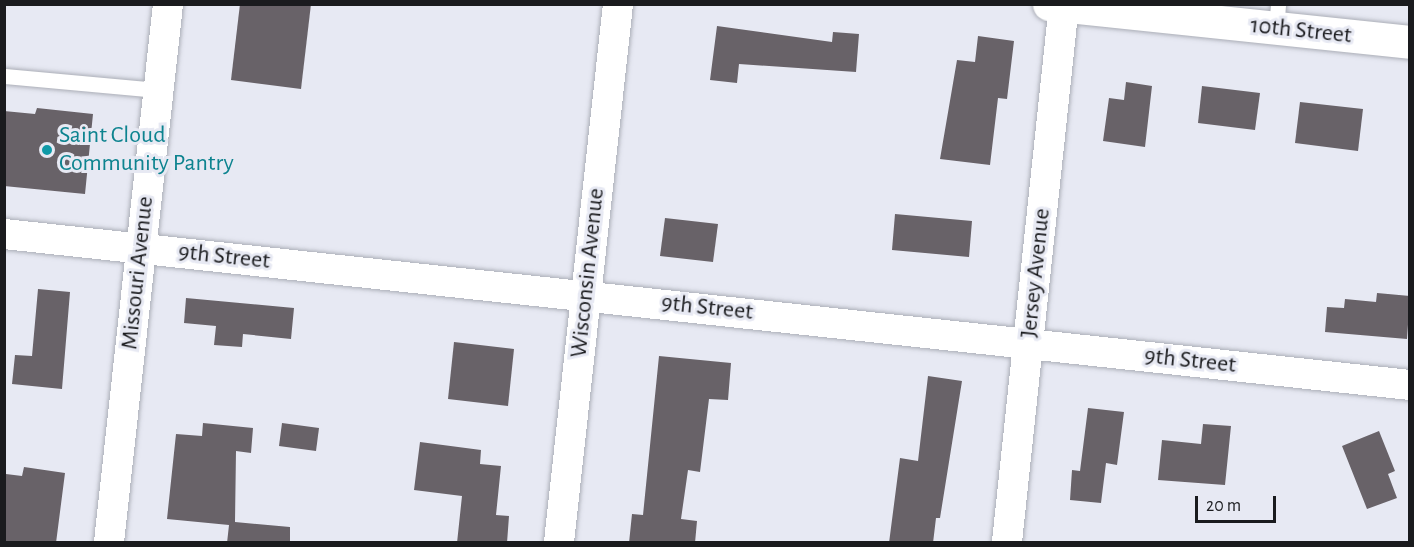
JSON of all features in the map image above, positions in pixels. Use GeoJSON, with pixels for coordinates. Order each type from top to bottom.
{"type":"FeatureCollection","features":[{"type":"Feature","properties":{"kind":"street","name":"Missouri Avenue"},"geometry":{"type":"LineString","coordinates":[[108,543],[168,4]]}},
{"type":"Feature","properties":{"kind":"street","name":"Wisconsin Avenue"},"geometry":{"type":"LineString","coordinates":[[559,543],[618,4]]}},
{"type":"Feature","properties":{"kind":"street","name":"10th Street"},"geometry":{"type":"LineString","coordinates":[[1059,5],[1277,16],[1410,42]]}},
{"type":"Feature","properties":{"kind":"street","name":"Jersey Avenue"},"geometry":{"type":"LineString","coordinates":[[1007,543],[1059,5]]}},
{"type":"Feature","properties":{"kind":"street","name":"9th Street"},"geometry":{"type":"LineString","coordinates":[[4,234],[1410,385]]}},
{"type":"Feature","properties":{"kind":"lane"},"geometry":{"type":"LineString","coordinates":[[4,76],[158,90]]}},
{"type":"Feature","properties":{"kind":"building"},"geometry":{"type":"Polygon","coordinates":[[[240,4],[311,4],[301,89],[231,80],[240,4]]]}},
{"type":"Feature","properties":{"kind":"building"},"geometry":{"type":"Polygon","coordinates":[[[717,26],[832,42],[833,32],[859,34],[856,72],[739,64],[737,83],[710,80],[717,26]]]}},
{"type":"Feature","properties":{"kind":"building"},"geometry":{"type":"Polygon","coordinates":[[[978,36],[1014,41],[1007,99],[998,98],[990,165],[940,159],[957,60],[975,62],[978,36]]]}},
{"type":"Feature","properties":{"kind":"building"},"geometry":{"type":"Polygon","coordinates":[[[1126,82],[1152,86],[1145,147],[1103,141],[1109,98],[1124,100],[1126,82]]]}},
{"type":"Feature","properties":{"kind":"building"},"geometry":{"type":"Polygon","coordinates":[[[1202,86],[1260,93],[1255,130],[1198,123],[1202,86]]]}},
{"type":"Feature","properties":{"kind":"building"},"geometry":{"type":"Polygon","coordinates":[[[1300,102],[1363,109],[1358,151],[1295,143],[1300,102]]]}},
{"type":"Feature","properties":{"kind":"building","name":"Saint Cloud Community Pantry"},"geometry":{"type":"Polygon","coordinates":[[[37,108],[93,114],[85,194],[4,186],[4,111],[35,114],[37,108]]]}},
{"type":"Feature","properties":{"kind":"building"},"geometry":{"type":"Polygon","coordinates":[[[895,214],[972,221],[969,257],[892,250],[895,214]]]}},
{"type":"Feature","properties":{"kind":"building"},"geometry":{"type":"Polygon","coordinates":[[[665,218],[718,224],[713,262],[660,256],[665,218]]]}},
{"type":"Feature","properties":{"kind":"building"},"geometry":{"type":"Polygon","coordinates":[[[38,289],[70,292],[62,389],[12,384],[15,355],[32,356],[38,289]]]}},
{"type":"Feature","properties":{"kind":"building"},"geometry":{"type":"Polygon","coordinates":[[[1377,293],[1410,296],[1407,339],[1325,332],[1327,307],[1344,308],[1345,299],[1376,302],[1377,293]]]}},
{"type":"Feature","properties":{"kind":"building"},"geometry":{"type":"Polygon","coordinates":[[[186,298],[294,308],[291,339],[243,334],[242,347],[214,345],[216,326],[184,323],[186,298]]]}},
{"type":"Feature","properties":{"kind":"building"},"geometry":{"type":"Polygon","coordinates":[[[454,342],[514,349],[508,406],[448,399],[454,342]]]}},
{"type":"Feature","properties":{"kind":"building"},"geometry":{"type":"Polygon","coordinates":[[[659,356],[731,363],[728,400],[709,399],[700,472],[688,470],[681,519],[697,521],[695,543],[629,543],[632,514],[643,515],[659,356]]]}},
{"type":"Feature","properties":{"kind":"building"},"geometry":{"type":"Polygon","coordinates":[[[928,376],[962,381],[940,518],[936,518],[933,543],[889,543],[900,458],[918,461],[928,376]]]}},
{"type":"Feature","properties":{"kind":"building"},"geometry":{"type":"Polygon","coordinates":[[[1088,408],[1124,412],[1117,465],[1106,463],[1101,503],[1070,500],[1072,470],[1080,471],[1088,408]]]}},
{"type":"Feature","properties":{"kind":"building"},"geometry":{"type":"Polygon","coordinates":[[[203,423],[253,428],[251,453],[236,451],[235,522],[290,527],[290,543],[227,543],[229,525],[167,519],[176,434],[202,436],[203,423]]]}},
{"type":"Feature","properties":{"kind":"building"},"geometry":{"type":"Polygon","coordinates":[[[282,423],[319,428],[316,451],[279,446],[282,423]]]}},
{"type":"Feature","properties":{"kind":"building"},"geometry":{"type":"Polygon","coordinates":[[[1203,424],[1231,426],[1225,485],[1158,480],[1162,440],[1201,444],[1203,424]]]}},
{"type":"Feature","properties":{"kind":"building"},"geometry":{"type":"Polygon","coordinates":[[[1379,431],[1395,471],[1388,474],[1397,498],[1367,509],[1342,446],[1379,431]]]}},
{"type":"Feature","properties":{"kind":"building"},"geometry":{"type":"Polygon","coordinates":[[[420,442],[481,450],[480,464],[501,466],[496,515],[509,516],[507,543],[457,543],[462,496],[414,490],[420,442]]]}},
{"type":"Feature","properties":{"kind":"building"},"geometry":{"type":"Polygon","coordinates":[[[24,467],[65,473],[56,543],[4,543],[6,474],[22,476],[24,467]]]}},
{"type":"Feature","properties":{"kind":"place","name":"Saint Cloud Community Pantry"},"geometry":{"type":"Point","coordinates":[47,150]}}]}
